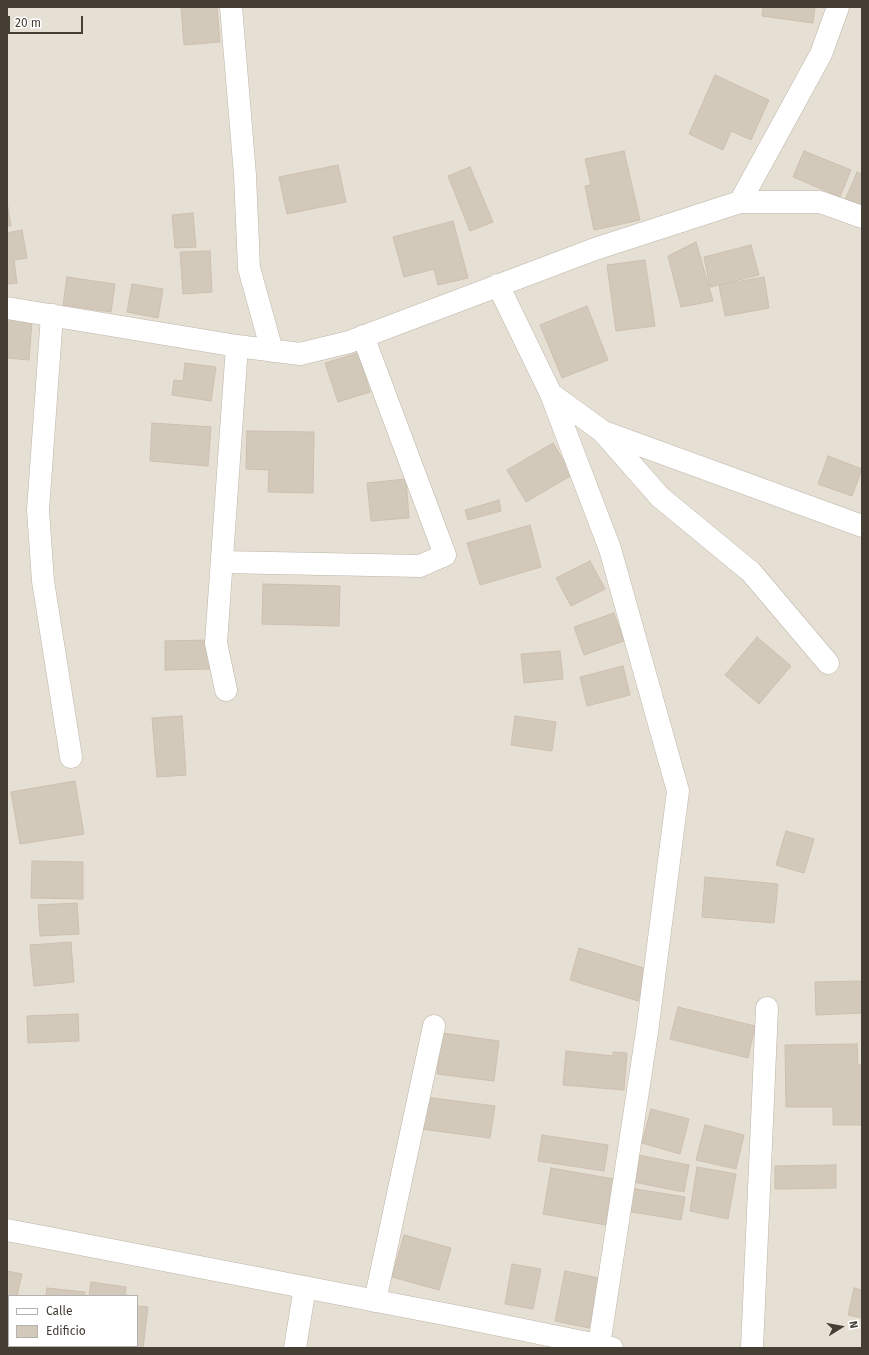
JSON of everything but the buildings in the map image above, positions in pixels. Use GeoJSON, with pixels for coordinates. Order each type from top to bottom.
{"type":"FeatureCollection","features":[{"type":"Feature","properties":{"kind":"street"},"geometry":{"type":"LineString","coordinates":[[231,7],[245,175],[249,268],[272,351]]}},
{"type":"Feature","properties":{"kind":"street"},"geometry":{"type":"LineString","coordinates":[[740,202],[821,54],[838,7]]}},
{"type":"Feature","properties":{"kind":"street"},"geometry":{"type":"LineString","coordinates":[[7,308],[238,346],[300,354],[349,342],[595,249],[740,202],[820,202],[862,217]]}},
{"type":"Feature","properties":{"kind":"street"},"geometry":{"type":"LineString","coordinates":[[7,1230],[606,1347],[678,791],[610,549],[551,394],[498,285]]}},
{"type":"Feature","properties":{"kind":"street"},"geometry":{"type":"LineString","coordinates":[[52,315],[38,510],[43,581],[71,757]]}},
{"type":"Feature","properties":{"kind":"street"},"geometry":{"type":"LineString","coordinates":[[222,562],[420,566],[445,555],[363,336]]}},
{"type":"Feature","properties":{"kind":"street"},"geometry":{"type":"LineString","coordinates":[[226,690],[216,643],[238,346]]}},
{"type":"Feature","properties":{"kind":"street"},"geometry":{"type":"LineString","coordinates":[[551,394],[602,431],[660,497],[751,572],[828,663]]}},
{"type":"Feature","properties":{"kind":"street"},"geometry":{"type":"LineString","coordinates":[[602,431],[862,526]]}},
{"type":"Feature","properties":{"kind":"street"},"geometry":{"type":"LineString","coordinates":[[752,1348],[767,1008]]}},
{"type":"Feature","properties":{"kind":"street"},"geometry":{"type":"LineString","coordinates":[[375,1301],[434,1026]]}},
{"type":"Feature","properties":{"kind":"street"},"geometry":{"type":"LineString","coordinates":[[295,1348],[305,1288]]}},
{"type":"Feature","properties":{"kind":"shaded area"},"geometry":{"type":"Polygon","coordinates":[[[7,7],[862,7],[862,1348],[7,1348],[7,7]]]}}]}
